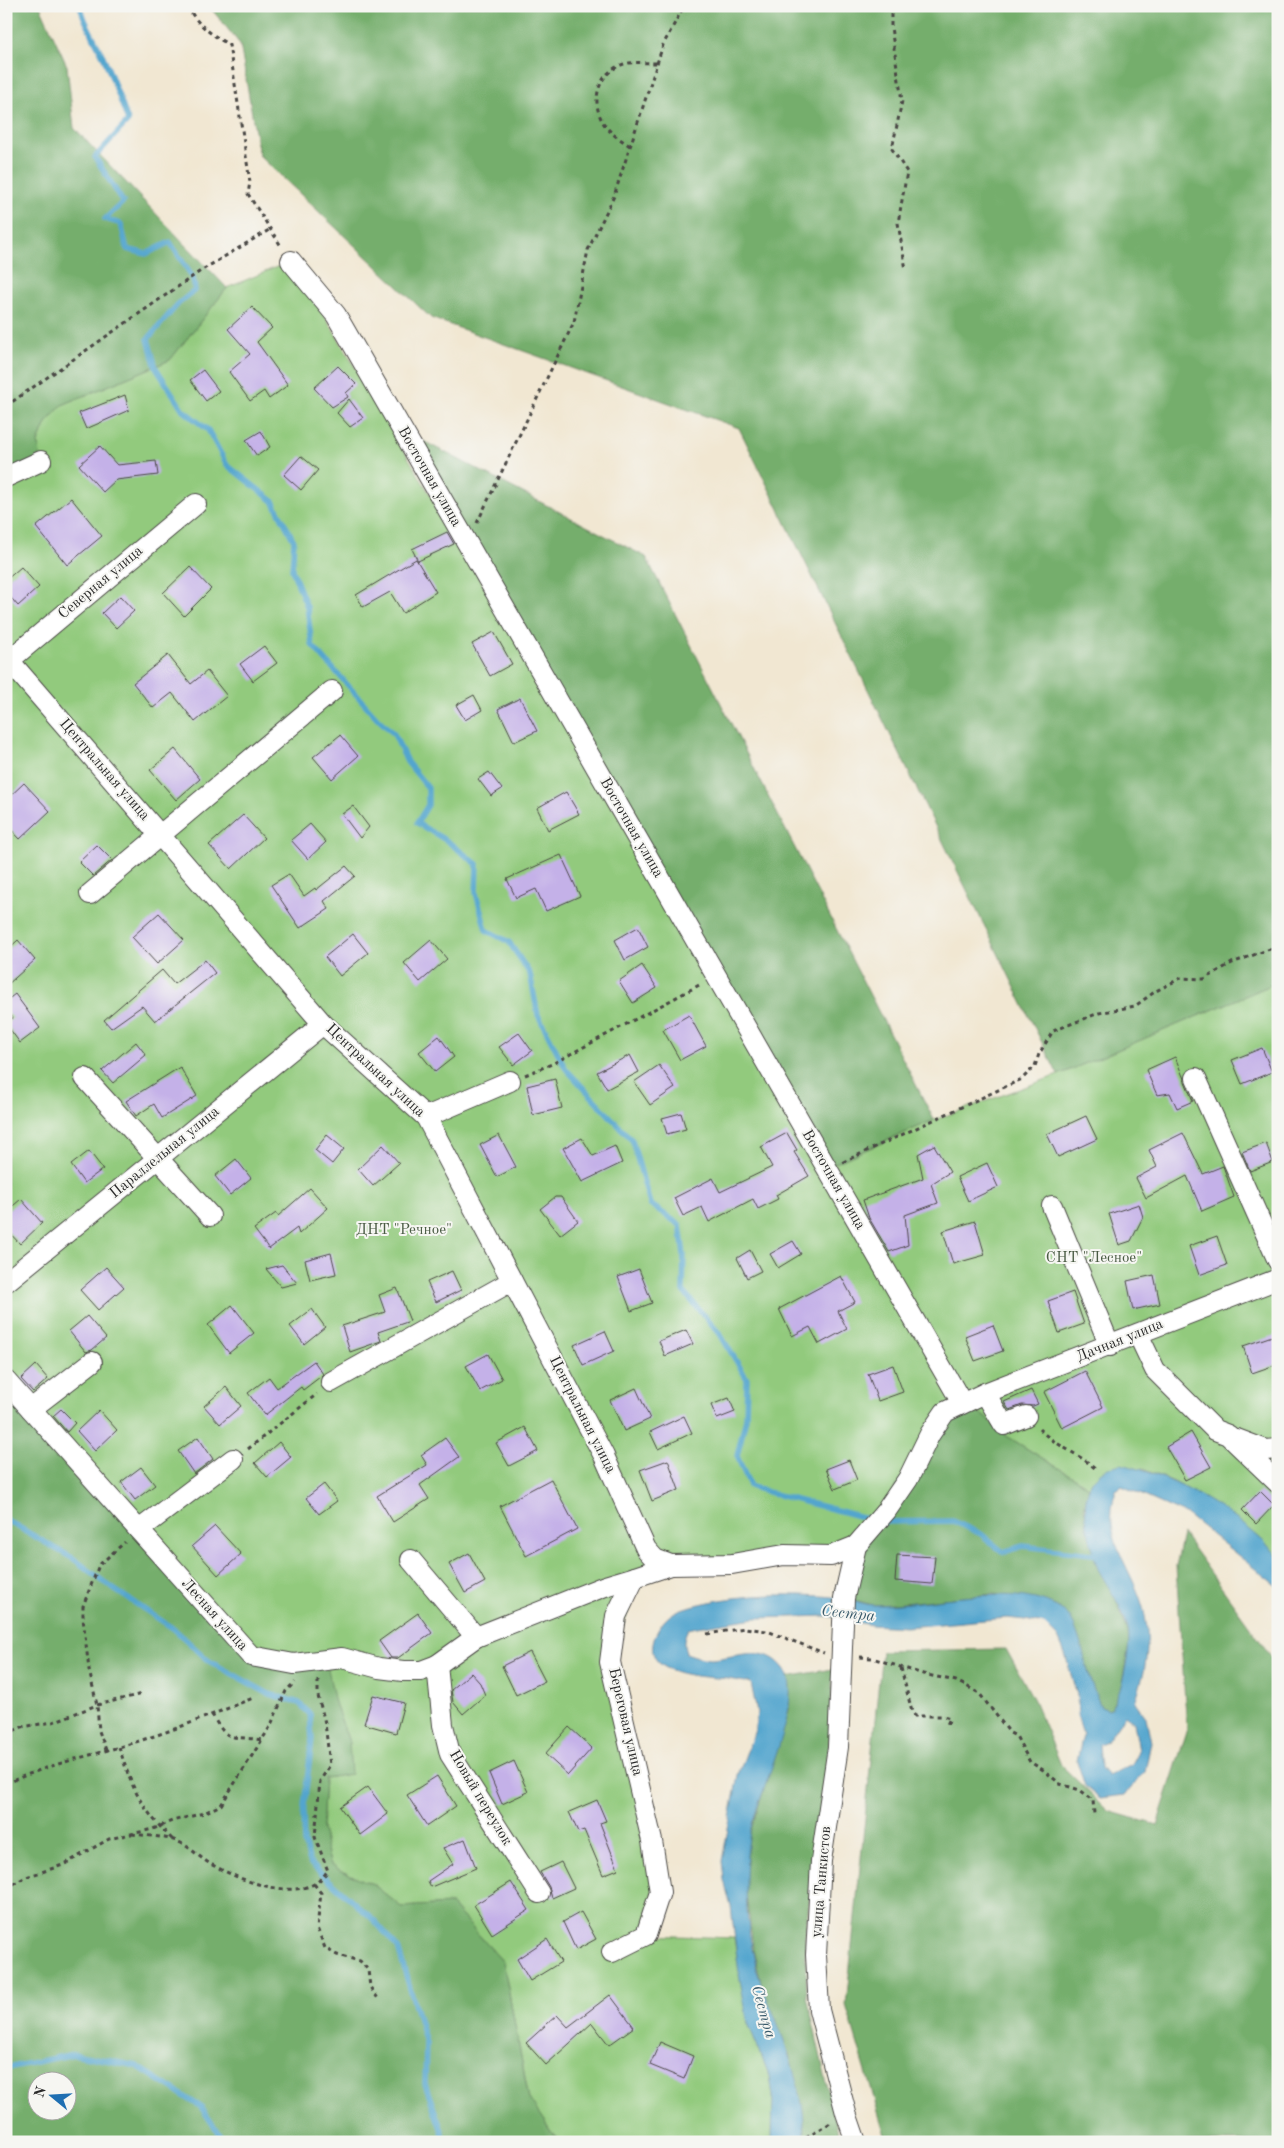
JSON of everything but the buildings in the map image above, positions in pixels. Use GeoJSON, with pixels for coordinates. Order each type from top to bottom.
{"type":"FeatureCollection","features":[{"type":"Feature","properties":{"kind":"street","name":"Восточная улица"},"geometry":{"type":"LineString","coordinates":[[291,261],[336,315],[962,1403]]}},
{"type":"Feature","properties":{"kind":"street"},"geometry":{"type":"LineString","coordinates":[[6,477],[40,461]]}},
{"type":"Feature","properties":{"kind":"street","name":"Северная улица"},"geometry":{"type":"LineString","coordinates":[[7,660],[196,504]]}},
{"type":"Feature","properties":{"kind":"street","name":"Центральная улица"},"geometry":{"type":"LineString","coordinates":[[7,660],[324,1024],[426,1117],[604,1456],[646,1548],[655,1559],[671,1565]]}},
{"type":"Feature","properties":{"kind":"street"},"geometry":{"type":"LineString","coordinates":[[90,894],[332,691]]}},
{"type":"Feature","properties":{"kind":"street","name":"Параллельная улица"},"geometry":{"type":"LineString","coordinates":[[6,1282],[324,1024]]}},
{"type":"Feature","properties":{"kind":"street"},"geometry":{"type":"LineString","coordinates":[[85,1078],[156,1159],[210,1216]]}},
{"type":"Feature","properties":{"kind":"street"},"geometry":{"type":"LineString","coordinates":[[1196,1078],[1278,1260]]}},
{"type":"Feature","properties":{"kind":"street"},"geometry":{"type":"LineString","coordinates":[[426,1117],[510,1081]]}},
{"type":"Feature","properties":{"kind":"street"},"geometry":{"type":"LineString","coordinates":[[1052,1206],[1110,1346]]}},
{"type":"Feature","properties":{"kind":"street","name":"Дачная улица"},"geometry":{"type":"LineString","coordinates":[[856,1546],[880,1518],[908,1479],[930,1434],[945,1412],[985,1393],[1110,1346],[1278,1279]]}},
{"type":"Feature","properties":{"kind":"street"},"geometry":{"type":"LineString","coordinates":[[331,1382],[512,1281]]}},
{"type":"Feature","properties":{"kind":"street"},"geometry":{"type":"LineString","coordinates":[[1138,1334],[1155,1370],[1216,1430],[1266,1450],[1278,1449]]}},
{"type":"Feature","properties":{"kind":"street"},"geometry":{"type":"LineString","coordinates":[[31,1409],[92,1362]]}},
{"type":"Feature","properties":{"kind":"street","name":"Лесная улица"},"geometry":{"type":"LineString","coordinates":[[6,1381],[251,1656],[294,1664],[342,1658],[378,1668],[420,1671],[437,1665],[476,1637],[568,1600],[635,1577]]}},
{"type":"Feature","properties":{"kind":"street"},"geometry":{"type":"LineString","coordinates":[[985,1393],[1004,1425],[1026,1416]]}},
{"type":"Feature","properties":{"kind":"street"},"geometry":{"type":"LineString","coordinates":[[1228,1435],[1278,1483]]}},
{"type":"Feature","properties":{"kind":"street"},"geometry":{"type":"LineString","coordinates":[[139,1530],[233,1460]]}},
{"type":"Feature","properties":{"kind":"street"},"geometry":{"type":"LineString","coordinates":[[635,1577],[671,1565],[732,1564],[784,1555],[831,1556],[856,1546]]}},
{"type":"Feature","properties":{"kind":"street","name":"улица Танкистов"},"geometry":{"type":"LineString","coordinates":[[856,1546],[844,1598],[838,1747],[821,1861],[816,1955],[819,2010],[846,2113],[856,2142]]}},
{"type":"Feature","properties":{"kind":"street"},"geometry":{"type":"LineString","coordinates":[[412,1560],[476,1637]]}},
{"type":"Feature","properties":{"kind":"street","name":"Береговая улица"},"geometry":{"type":"LineString","coordinates":[[612,1952],[646,1935],[660,1892],[652,1842],[610,1662],[616,1616],[635,1577]]}},
{"type":"Feature","properties":{"kind":"street","name":"Новый переулок"},"geometry":{"type":"LineString","coordinates":[[437,1665],[443,1725],[450,1754],[539,1893]]}},
{"type":"Feature","properties":{"kind":"path"},"geometry":{"type":"LineString","coordinates":[[188,6],[192,14],[209,33],[229,46],[250,182],[248,194],[269,230],[291,261]]}},
{"type":"Feature","properties":{"kind":"path"},"geometry":{"type":"LineString","coordinates":[[467,543],[574,322],[588,250],[614,196],[663,45],[684,6]]}},
{"type":"Feature","properties":{"kind":"path"},"geometry":{"type":"LineString","coordinates":[[891,6],[890,27],[902,101],[892,149],[907,172],[898,223],[906,270]]}},
{"type":"Feature","properties":{"kind":"path"},"geometry":{"type":"LineString","coordinates":[[630,146],[608,129],[597,109],[598,87],[608,73],[628,63],[657,62]]}},
{"type":"Feature","properties":{"kind":"path"},"geometry":{"type":"LineString","coordinates":[[6,406],[202,270],[269,230]]}},
{"type":"Feature","properties":{"kind":"path"},"geometry":{"type":"LineString","coordinates":[[827,1169],[1022,1079],[1035,1066],[1039,1054],[1053,1031],[1099,1013],[1134,1006],[1156,991],[1181,978],[1204,979],[1232,963],[1278,946]]}},
{"type":"Feature","properties":{"kind":"path"},"geometry":{"type":"LineString","coordinates":[[510,1081],[552,1064],[716,976]]}},
{"type":"Feature","properties":{"kind":"path"},"geometry":{"type":"LineString","coordinates":[[233,1460],[331,1382]]}},
{"type":"Feature","properties":{"kind":"path"},"geometry":{"type":"LineString","coordinates":[[1046,1436],[1061,1447],[1080,1456],[1096,1469]]}},
{"type":"Feature","properties":{"kind":"path"},"geometry":{"type":"LineString","coordinates":[[106,1750],[99,1732],[97,1705],[89,1670],[82,1618],[83,1606],[99,1565],[139,1530]]}},
{"type":"Feature","properties":{"kind":"path"},"geometry":{"type":"LineString","coordinates":[[707,1634],[745,1628],[767,1631],[820,1652],[872,1658],[956,1681],[979,1693],[1010,1733],[1016,1736],[1030,1762],[1045,1771],[1060,1784],[1080,1790],[1093,1800],[1094,1814]]}},
{"type":"Feature","properties":{"kind":"path"},"geometry":{"type":"LineString","coordinates":[[6,1888],[26,1877],[63,1865],[109,1839],[204,1813],[221,1804],[262,1740],[286,1692],[314,1661]]}},
{"type":"Feature","properties":{"kind":"path"},"geometry":{"type":"LineString","coordinates":[[132,1834],[182,1843],[211,1864],[242,1880],[289,1889],[314,1884],[320,1879],[328,1871],[315,1837],[320,1781],[330,1765],[314,1661]]}},
{"type":"Feature","properties":{"kind":"path"},"geometry":{"type":"LineString","coordinates":[[901,1667],[912,1712],[915,1716],[943,1716],[950,1718],[946,1727]]}},
{"type":"Feature","properties":{"kind":"path"},"geometry":{"type":"LineString","coordinates":[[6,1734],[22,1727],[53,1722],[97,1705],[142,1694]]}},
{"type":"Feature","properties":{"kind":"path"},"geometry":{"type":"LineString","coordinates":[[6,1784],[41,1768],[119,1747],[253,1698]]}},
{"type":"Feature","properties":{"kind":"path"},"geometry":{"type":"LineString","coordinates":[[212,1714],[220,1730],[228,1737],[262,1740]]}},
{"type":"Feature","properties":{"kind":"path"},"geometry":{"type":"LineString","coordinates":[[119,1747],[138,1799],[173,1840]]}},
{"type":"Feature","properties":{"kind":"path"},"geometry":{"type":"LineString","coordinates":[[314,1884],[321,1894],[317,1928],[326,1948],[337,1955],[360,1961],[368,1970],[370,1987],[378,2000]]}},
{"type":"Feature","properties":{"kind":"path"},"geometry":{"type":"LineString","coordinates":[[806,2138],[834,2121]]}},
{"type":"Feature","properties":{"kind":"green space"},"geometry":{"type":"Polygon","coordinates":[[[6,6],[40,6],[67,66],[74,128],[227,288],[170,360],[62,405],[46,423],[38,442],[41,461],[6,477],[6,6]]]}},
{"type":"Feature","properties":{"kind":"green space"},"geometry":{"type":"Polygon","coordinates":[[[209,6],[1278,6],[1278,982],[1058,1075],[739,428],[431,318],[259,155],[240,44],[209,6]]]}},
{"type":"Feature","properties":{"kind":"green space","name":"ДНТ \"Речное\""},"geometry":{"type":"Polygon","coordinates":[[[295,265],[826,1167],[934,1120],[1058,1075],[1278,982],[1278,1556],[1241,1524],[1203,1498],[1174,1482],[1143,1469],[1095,1478],[1089,1487],[1005,1435],[966,1401],[860,1542],[641,1575],[610,1662],[660,1892],[647,1935],[734,1938],[748,2023],[770,2077],[773,2095],[772,2142],[562,2142],[554,2136],[529,2099],[503,1962],[451,1904],[401,1907],[373,1884],[341,1871],[330,1863],[322,1829],[325,1778],[350,1774],[349,1742],[335,1703],[251,1656],[6,1381],[6,477],[38,442],[46,423],[62,405],[170,360],[227,288],[279,266],[295,265]]]}},
{"type":"Feature","properties":{"kind":"green space"},"geometry":{"type":"Polygon","coordinates":[[[402,430],[646,557],[934,1120],[826,1167],[402,430]]]}},
{"type":"Feature","properties":{"kind":"green space"},"geometry":{"type":"Polygon","coordinates":[[[6,1381],[251,1656],[326,1660],[335,1703],[349,1742],[351,1774],[325,1778],[322,1829],[330,1863],[341,1871],[373,1884],[401,1907],[451,1904],[503,1962],[529,2099],[554,2136],[562,2142],[6,2142],[6,1381]]]}},
{"type":"Feature","properties":{"kind":"green space"},"geometry":{"type":"Polygon","coordinates":[[[966,1401],[1005,1435],[1089,1487],[1084,1508],[1098,1568],[1112,1589],[1128,1631],[1129,1645],[1121,1688],[1109,1710],[1101,1707],[1091,1683],[1076,1631],[1067,1614],[1055,1606],[1033,1599],[993,1594],[873,1605],[850,1599],[860,1542],[930,1434],[966,1401]]]}},
{"type":"Feature","properties":{"kind":"green space"},"geometry":{"type":"Polygon","coordinates":[[[1183,1534],[1278,1666],[1278,2142],[887,2142],[846,2005],[882,1651],[1006,1649],[1034,1700],[1061,1765],[1108,1811],[1157,1825],[1187,1731],[1176,1566],[1183,1534]]]}},
{"type":"Feature","properties":{"kind":"green space"},"geometry":{"type":"Polygon","coordinates":[[[833,1669],[829,1745],[805,1935],[807,1996],[840,2142],[806,2142],[803,2111],[789,2054],[761,1982],[754,1954],[745,1886],[749,1836],[789,1710],[787,1677],[833,1669]]]}},
{"type":"Feature","properties":{"kind":"water","name":"Сестра"},"geometry":{"type":"Polygon","coordinates":[[[1121,1464],[1142,1470],[1185,1488],[1226,1512],[1263,1541],[1278,1556],[1278,1587],[1187,1515],[1122,1486],[1116,1490],[1112,1508],[1112,1525],[1115,1540],[1140,1599],[1147,1627],[1146,1659],[1142,1681],[1135,1702],[1146,1717],[1151,1742],[1145,1772],[1125,1795],[1100,1798],[1085,1786],[1077,1761],[1083,1735],[1078,1718],[1077,1695],[1065,1654],[1058,1638],[1044,1624],[1007,1618],[906,1627],[871,1625],[828,1616],[755,1618],[697,1627],[688,1629],[686,1632],[684,1647],[686,1653],[712,1659],[750,1654],[767,1656],[776,1660],[783,1667],[789,1682],[789,1701],[785,1724],[753,1820],[749,1837],[746,1873],[749,1929],[756,1965],[797,2082],[802,2105],[806,2142],[772,2142],[773,2095],[770,2077],[748,2023],[739,1974],[731,1907],[724,1880],[722,1861],[738,1775],[755,1730],[757,1713],[751,1683],[688,1675],[663,1666],[655,1658],[653,1647],[657,1632],[666,1619],[673,1613],[683,1609],[725,1599],[764,1595],[823,1596],[875,1605],[973,1596],[999,1595],[1023,1597],[1046,1602],[1065,1612],[1070,1617],[1078,1634],[1091,1682],[1101,1707],[1109,1710],[1118,1695],[1127,1659],[1129,1638],[1126,1622],[1119,1606],[1098,1569],[1086,1521],[1085,1508],[1090,1485],[1097,1476],[1107,1469],[1121,1464]],[[1125,1715],[1107,1741],[1099,1744],[1101,1768],[1108,1776],[1132,1764],[1139,1751],[1134,1723],[1125,1715]]]}},
{"type":"Feature","properties":{"kind":"waterway"},"geometry":{"type":"LineString","coordinates":[[80,6],[106,64],[128,121],[95,157],[123,202],[105,219],[121,224],[127,249],[146,254],[170,242],[193,278],[195,290],[178,304],[148,339],[156,368],[183,410],[208,430],[227,465],[273,501],[294,541],[292,570],[307,607],[312,645],[378,719],[394,734],[407,762],[428,788],[428,805],[417,823],[447,841],[477,864],[476,893],[486,930],[509,942],[530,974],[538,1015],[566,1069],[632,1140],[650,1204],[680,1225],[684,1255],[683,1291],[720,1334],[747,1379],[746,1418],[737,1456],[750,1486],[874,1521]]}},
{"type":"Feature","properties":{"kind":"waterway"},"geometry":{"type":"LineString","coordinates":[[6,1520],[74,1559],[112,1588],[174,1629],[209,1661],[269,1694],[299,1703],[310,1714],[312,1739],[303,1815],[304,1843],[311,1864],[375,1921],[398,1948],[426,2043],[425,2084],[446,2142]]}},
{"type":"Feature","properties":{"kind":"waterway"},"geometry":{"type":"LineString","coordinates":[[883,1522],[953,1521],[981,1534],[1003,1552],[1023,1546],[1100,1555]]}},
{"type":"Feature","properties":{"kind":"waterway"},"geometry":{"type":"LineString","coordinates":[[6,2071],[12,2067],[74,2054],[137,2066],[201,2107],[225,2142]]}},
{"type":"Feature","properties":{"kind":"park label","name":"СНТ \"Лесное\""},"geometry":{"type":"Point","coordinates":[1094,1258]}}]}
